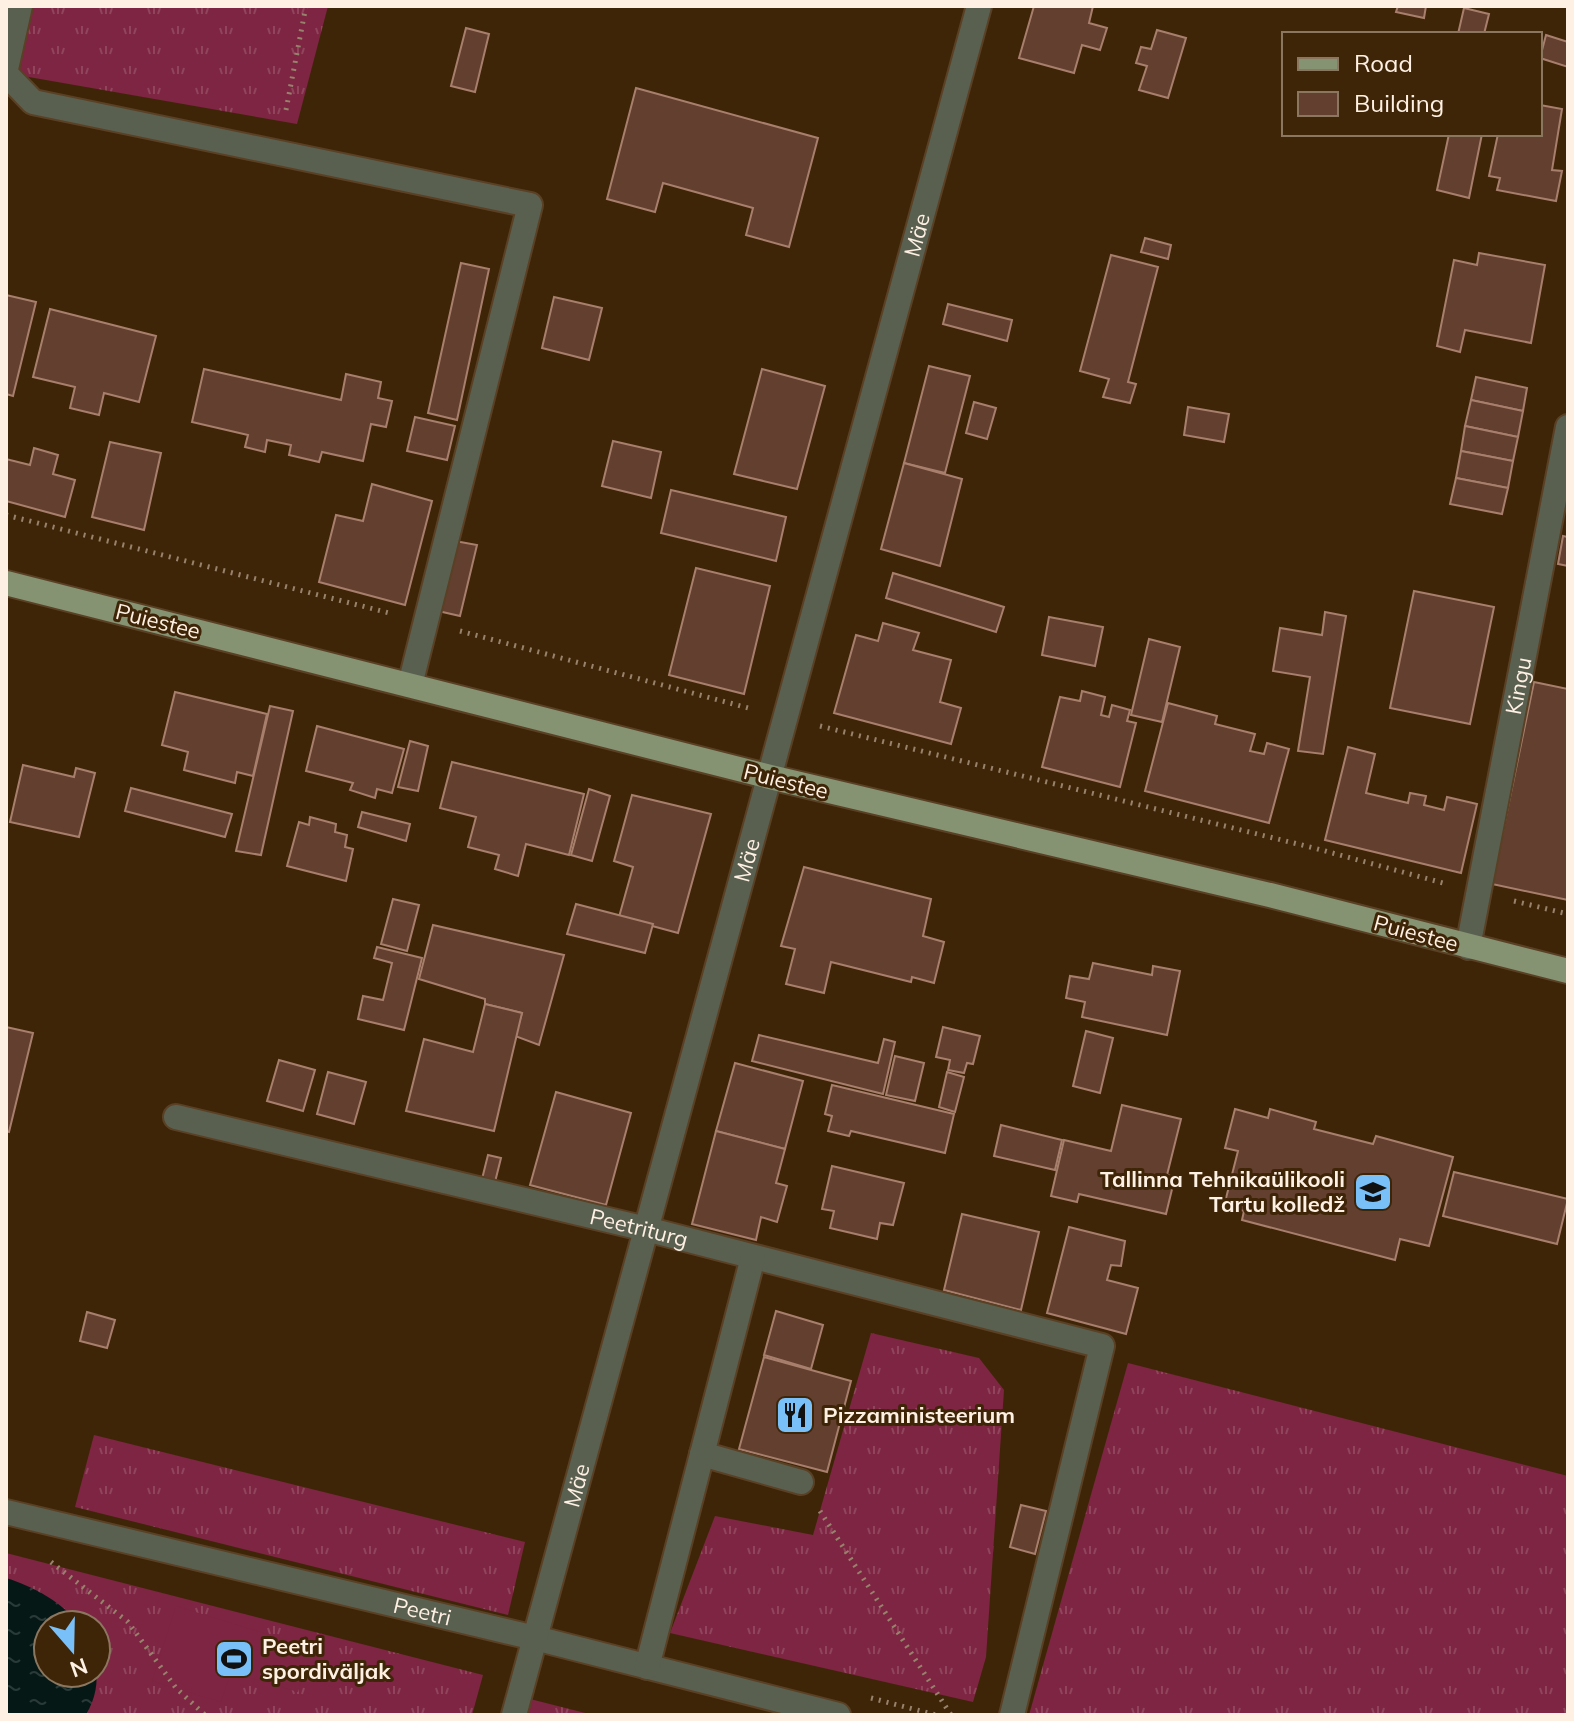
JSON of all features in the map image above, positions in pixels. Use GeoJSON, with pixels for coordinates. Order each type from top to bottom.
{"type":"FeatureCollection","features":[{"type":"Feature","properties":{"kind":"main road","name":"Puiestee"},"geometry":{"type":"LineString","coordinates":[[6,583],[770,777],[1270,895],[1568,971]]}},
{"type":"Feature","properties":{"kind":"street"},"geometry":{"type":"LineString","coordinates":[[20,6],[6,72],[33,102],[530,205],[410,685]]}},
{"type":"Feature","properties":{"kind":"street","name":"Mäe"},"geometry":{"type":"LineString","coordinates":[[514,1715],[979,6]]}},
{"type":"Feature","properties":{"kind":"street","name":"Kingu"},"geometry":{"type":"LineString","coordinates":[[1468,947],[1568,427]]}},
{"type":"Feature","properties":{"kind":"street","name":"Peetriturg"},"geometry":{"type":"LineString","coordinates":[[176,1117],[646,1229],[1102,1346],[1012,1715]]}},
{"type":"Feature","properties":{"kind":"street"},"geometry":{"type":"LineString","coordinates":[[647,1667],[753,1257]]}},
{"type":"Feature","properties":{"kind":"street"},"geometry":{"type":"LineString","coordinates":[[702,1454],[801,1482]]}},
{"type":"Feature","properties":{"kind":"street","name":"Peetri"},"geometry":{"type":"LineString","coordinates":[[6,1512],[535,1638],[838,1715]]}},
{"type":"Feature","properties":{"kind":"path"},"geometry":{"type":"LineString","coordinates":[[286,110],[306,6]]}},
{"type":"Feature","properties":{"kind":"path"},"geometry":{"type":"LineString","coordinates":[[801,1482],[951,1715]]}},
{"type":"Feature","properties":{"kind":"path"},"geometry":{"type":"LineString","coordinates":[[57,1525],[49,1561],[128,1622],[176,1688],[205,1715]]}},
{"type":"Feature","properties":{"kind":"green space"},"geometry":{"type":"Polygon","coordinates":[[[6,6],[328,6],[297,124],[6,73],[6,6]]]}},
{"type":"Feature","properties":{"kind":"green space"},"geometry":{"type":"Polygon","coordinates":[[[871,1333],[979,1358],[1004,1390],[986,1657],[973,1702],[670,1633],[715,1516],[813,1535],[871,1333]]]}},
{"type":"Feature","properties":{"kind":"green space"},"geometry":{"type":"Polygon","coordinates":[[[1128,1363],[1568,1476],[1568,1715],[1029,1715],[1128,1363]]]}},
{"type":"Feature","properties":{"kind":"green space"},"geometry":{"type":"Polygon","coordinates":[[[94,1435],[525,1542],[508,1615],[75,1507],[94,1435]]]}},
{"type":"Feature","properties":{"kind":"green space"},"geometry":{"type":"Polygon","coordinates":[[[6,1553],[483,1675],[472,1715],[6,1715],[6,1553]]]}},
{"type":"Feature","properties":{"kind":"green space","name":"Peetri spordiväljak"},"geometry":{"type":"Polygon","coordinates":[[[176,1606],[312,1648],[298,1692],[231,1672],[221,1702],[152,1681],[176,1606]]]}},
{"type":"Feature","properties":{"kind":"green space"},"geometry":{"type":"Polygon","coordinates":[[[530,1699],[593,1715],[526,1715],[530,1699]]]}},
{"type":"Feature","properties":{"kind":"water"},"geometry":{"type":"Polygon","coordinates":[[[6,1578],[47,1596],[64,1609],[32,1609],[32,1689],[96,1689],[86,1715],[6,1715],[6,1578]]]}},
{"type":"Feature","properties":{"kind":"building"},"geometry":{"type":"Polygon","coordinates":[[[1034,6],[1093,6],[1089,23],[1107,28],[1100,50],[1082,45],[1074,73],[1019,58],[1034,6]]]}},
{"type":"Feature","properties":{"kind":"building"},"geometry":{"type":"Polygon","coordinates":[[[1398,6],[1426,6],[1424,18],[1396,12],[1398,6]]]}},
{"type":"Feature","properties":{"kind":"building"},"geometry":{"type":"Polygon","coordinates":[[[1464,8],[1489,14],[1484,32],[1458,32],[1464,8]]]}},
{"type":"Feature","properties":{"kind":"building"},"geometry":{"type":"Polygon","coordinates":[[[466,28],[489,34],[475,92],[451,86],[466,28]]]}},
{"type":"Feature","properties":{"kind":"building"},"geometry":{"type":"Polygon","coordinates":[[[1157,30],[1186,38],[1168,98],[1139,90],[1147,66],[1136,63],[1141,47],[1151,49],[1157,30]]]}},
{"type":"Feature","properties":{"kind":"building"},"geometry":{"type":"Polygon","coordinates":[[[1546,35],[1568,42],[1568,67],[1542,59],[1546,35]]]}},
{"type":"Feature","properties":{"kind":"building"},"geometry":{"type":"Polygon","coordinates":[[[636,88],[818,138],[789,247],[746,235],[753,208],[663,183],[655,212],[607,199],[636,88]]]}},
{"type":"Feature","properties":{"kind":"building"},"geometry":{"type":"Polygon","coordinates":[[[1542,105],[1562,109],[1552,170],[1562,171],[1556,201],[1497,190],[1500,178],[1489,176],[1498,136],[1542,136],[1542,105]]]}},
{"type":"Feature","properties":{"kind":"building"},"geometry":{"type":"Polygon","coordinates":[[[1449,136],[1482,136],[1469,198],[1437,190],[1449,136]]]}},
{"type":"Feature","properties":{"kind":"building"},"geometry":{"type":"Polygon","coordinates":[[[1145,238],[1171,245],[1168,259],[1141,252],[1145,238]]]}},
{"type":"Feature","properties":{"kind":"building"},"geometry":{"type":"Polygon","coordinates":[[[1479,253],[1545,265],[1531,343],[1465,330],[1460,352],[1437,346],[1454,260],[1477,265],[1479,253]]]}},
{"type":"Feature","properties":{"kind":"building"},"geometry":{"type":"Polygon","coordinates":[[[1111,255],[1158,267],[1128,382],[1136,384],[1130,403],[1103,397],[1109,379],[1080,371],[1111,255]]]}},
{"type":"Feature","properties":{"kind":"building"},"geometry":{"type":"Polygon","coordinates":[[[461,263],[489,269],[457,420],[428,413],[461,263]]]}},
{"type":"Feature","properties":{"kind":"building"},"geometry":{"type":"Polygon","coordinates":[[[6,295],[36,302],[13,396],[6,394],[6,295]]]}},
{"type":"Feature","properties":{"kind":"building"},"geometry":{"type":"Polygon","coordinates":[[[554,297],[602,308],[589,360],[542,348],[554,297]]]}},
{"type":"Feature","properties":{"kind":"building"},"geometry":{"type":"Polygon","coordinates":[[[948,304],[1012,320],[1007,341],[943,324],[948,304]]]}},
{"type":"Feature","properties":{"kind":"building"},"geometry":{"type":"Polygon","coordinates":[[[50,309],[156,336],[139,402],[104,393],[99,415],[70,408],[75,387],[33,377],[50,309]]]}},
{"type":"Feature","properties":{"kind":"building"},"geometry":{"type":"Polygon","coordinates":[[[929,366],[970,376],[945,473],[904,463],[929,366]]]}},
{"type":"Feature","properties":{"kind":"building"},"geometry":{"type":"Polygon","coordinates":[[[204,369],[341,400],[346,374],[381,382],[378,398],[392,401],[386,427],[371,424],[363,461],[322,452],[319,462],[289,455],[291,445],[267,440],[265,452],[245,447],[248,435],[192,422],[204,369]]]}},
{"type":"Feature","properties":{"kind":"building"},"geometry":{"type":"Polygon","coordinates":[[[762,369],[825,386],[797,489],[734,474],[762,369]]]}},
{"type":"Feature","properties":{"kind":"building"},"geometry":{"type":"Polygon","coordinates":[[[1476,377],[1527,388],[1523,411],[1471,400],[1476,377]]]}},
{"type":"Feature","properties":{"kind":"building"},"geometry":{"type":"Polygon","coordinates":[[[1471,400],[1523,411],[1518,437],[1465,426],[1471,400]]]}},
{"type":"Feature","properties":{"kind":"building"},"geometry":{"type":"Polygon","coordinates":[[[974,402],[996,408],[987,439],[966,433],[974,402]]]}},
{"type":"Feature","properties":{"kind":"building"},"geometry":{"type":"Polygon","coordinates":[[[1188,407],[1229,414],[1224,442],[1184,435],[1188,407]]]}},
{"type":"Feature","properties":{"kind":"building"},"geometry":{"type":"Polygon","coordinates":[[[415,417],[455,426],[447,460],[407,451],[415,417]]]}},
{"type":"Feature","properties":{"kind":"building"},"geometry":{"type":"Polygon","coordinates":[[[1465,426],[1518,437],[1513,461],[1461,451],[1465,426]]]}},
{"type":"Feature","properties":{"kind":"building"},"geometry":{"type":"Polygon","coordinates":[[[613,441],[661,452],[651,498],[602,486],[613,441]]]}},
{"type":"Feature","properties":{"kind":"building"},"geometry":{"type":"Polygon","coordinates":[[[110,442],[161,453],[144,530],[92,517],[110,442]]]}},
{"type":"Feature","properties":{"kind":"building"},"geometry":{"type":"Polygon","coordinates":[[[34,448],[58,455],[53,474],[75,480],[65,517],[6,501],[6,459],[30,465],[34,448]]]}},
{"type":"Feature","properties":{"kind":"building"},"geometry":{"type":"Polygon","coordinates":[[[1461,451],[1513,461],[1508,488],[1456,478],[1461,451]]]}},
{"type":"Feature","properties":{"kind":"building"},"geometry":{"type":"Polygon","coordinates":[[[904,463],[962,479],[940,566],[881,549],[904,463]]]}},
{"type":"Feature","properties":{"kind":"building"},"geometry":{"type":"Polygon","coordinates":[[[1456,478],[1508,488],[1502,514],[1450,504],[1456,478]]]}},
{"type":"Feature","properties":{"kind":"building"},"geometry":{"type":"Polygon","coordinates":[[[372,484],[432,501],[405,605],[319,582],[336,515],[363,521],[372,484]]]}},
{"type":"Feature","properties":{"kind":"building"},"geometry":{"type":"Polygon","coordinates":[[[671,490],[786,517],[776,561],[661,533],[671,490]]]}},
{"type":"Feature","properties":{"kind":"building"},"geometry":{"type":"Polygon","coordinates":[[[1563,536],[1568,537],[1568,566],[1558,564],[1563,536]]]}},
{"type":"Feature","properties":{"kind":"building"},"geometry":{"type":"Polygon","coordinates":[[[455,541],[477,545],[460,616],[438,611],[455,541]]]}},
{"type":"Feature","properties":{"kind":"building"},"geometry":{"type":"Polygon","coordinates":[[[696,568],[770,586],[744,694],[669,675],[696,568]]]}},
{"type":"Feature","properties":{"kind":"building"},"geometry":{"type":"Polygon","coordinates":[[[893,573],[1004,607],[996,632],[886,598],[893,573]]]}},
{"type":"Feature","properties":{"kind":"building"},"geometry":{"type":"Polygon","coordinates":[[[1414,591],[1494,607],[1470,724],[1390,708],[1414,591]]]}},
{"type":"Feature","properties":{"kind":"building"},"geometry":{"type":"Polygon","coordinates":[[[1325,612],[1346,616],[1323,754],[1298,751],[1310,677],[1273,671],[1280,628],[1322,635],[1325,612]]]}},
{"type":"Feature","properties":{"kind":"building"},"geometry":{"type":"Polygon","coordinates":[[[1049,617],[1103,627],[1095,666],[1042,655],[1049,617]]]}},
{"type":"Feature","properties":{"kind":"building"},"geometry":{"type":"Polygon","coordinates":[[[883,623],[919,633],[913,650],[951,660],[940,702],[961,708],[951,744],[834,713],[856,635],[878,641],[883,623]]]}},
{"type":"Feature","properties":{"kind":"building"},"geometry":{"type":"Polygon","coordinates":[[[1149,639],[1180,647],[1162,722],[1131,715],[1149,639]]]}},
{"type":"Feature","properties":{"kind":"building"},"geometry":{"type":"Polygon","coordinates":[[[1534,682],[1568,689],[1568,900],[1492,884],[1534,682]]]}},
{"type":"Feature","properties":{"kind":"building"},"geometry":{"type":"Polygon","coordinates":[[[1082,691],[1105,697],[1101,715],[1109,717],[1112,705],[1130,710],[1127,721],[1136,723],[1120,787],[1042,767],[1060,697],[1080,701],[1082,691]]]}},
{"type":"Feature","properties":{"kind":"building"},"geometry":{"type":"Polygon","coordinates":[[[175,692],[267,714],[253,776],[237,772],[235,783],[184,770],[188,752],[162,745],[175,692]]]}},
{"type":"Feature","properties":{"kind":"building"},"geometry":{"type":"Polygon","coordinates":[[[1168,703],[1217,716],[1215,724],[1255,734],[1250,751],[1264,754],[1267,743],[1289,749],[1269,823],[1145,791],[1168,703]]]}},
{"type":"Feature","properties":{"kind":"building"},"geometry":{"type":"Polygon","coordinates":[[[270,706],[293,711],[261,855],[236,851],[270,706]]]}},
{"type":"Feature","properties":{"kind":"building"},"geometry":{"type":"Polygon","coordinates":[[[317,726],[404,749],[392,793],[377,789],[375,798],[350,790],[353,783],[306,771],[317,726]]]}},
{"type":"Feature","properties":{"kind":"building"},"geometry":{"type":"Polygon","coordinates":[[[410,741],[428,746],[418,791],[398,787],[410,741]]]}},
{"type":"Feature","properties":{"kind":"building"},"geometry":{"type":"Polygon","coordinates":[[[1348,747],[1375,754],[1366,793],[1408,803],[1410,793],[1426,796],[1424,805],[1444,810],[1447,797],[1477,804],[1461,873],[1325,840],[1348,747]]]}},
{"type":"Feature","properties":{"kind":"building"},"geometry":{"type":"Polygon","coordinates":[[[452,762],[584,794],[569,855],[526,844],[518,876],[495,869],[499,855],[468,847],[476,817],[440,808],[452,762]]]}},
{"type":"Feature","properties":{"kind":"building"},"geometry":{"type":"Polygon","coordinates":[[[23,765],[74,777],[76,768],[95,773],[79,837],[10,822],[23,765]]]}},
{"type":"Feature","properties":{"kind":"building"},"geometry":{"type":"Polygon","coordinates":[[[131,788],[232,814],[225,837],[125,811],[131,788]]]}},
{"type":"Feature","properties":{"kind":"building"},"geometry":{"type":"Polygon","coordinates":[[[589,789],[610,796],[592,861],[571,855],[589,789]]]}},
{"type":"Feature","properties":{"kind":"building"},"geometry":{"type":"Polygon","coordinates":[[[632,795],[711,814],[678,933],[619,917],[633,867],[614,861],[632,795]]]}},
{"type":"Feature","properties":{"kind":"building"},"geometry":{"type":"Polygon","coordinates":[[[362,812],[410,824],[406,841],[358,827],[362,812]]]}},
{"type":"Feature","properties":{"kind":"building"},"geometry":{"type":"Polygon","coordinates":[[[310,817],[336,824],[335,832],[347,835],[345,847],[353,849],[346,881],[287,866],[299,822],[309,825],[310,817]]]}},
{"type":"Feature","properties":{"kind":"building"},"geometry":{"type":"Polygon","coordinates":[[[804,867],[931,899],[923,936],[944,942],[934,983],[912,977],[911,982],[831,962],[824,993],[786,984],[795,949],[781,946],[804,867]]]}},
{"type":"Feature","properties":{"kind":"building"},"geometry":{"type":"Polygon","coordinates":[[[393,899],[419,905],[407,951],[381,944],[393,899]]]}},
{"type":"Feature","properties":{"kind":"building"},"geometry":{"type":"Polygon","coordinates":[[[576,904],[653,924],[645,953],[567,934],[576,904]]]}},
{"type":"Feature","properties":{"kind":"building"},"geometry":{"type":"Polygon","coordinates":[[[433,925],[564,955],[539,1045],[515,1036],[522,1013],[485,1004],[485,999],[419,979],[433,925]]]}},
{"type":"Feature","properties":{"kind":"building"},"geometry":{"type":"Polygon","coordinates":[[[377,947],[422,958],[404,1030],[358,1019],[363,996],[383,1000],[392,963],[374,958],[377,947]]]}},
{"type":"Feature","properties":{"kind":"building"},"geometry":{"type":"Polygon","coordinates":[[[1093,963],[1152,975],[1153,966],[1180,971],[1167,1035],[1082,1017],[1085,1002],[1066,998],[1070,976],[1089,979],[1093,963]]]}},
{"type":"Feature","properties":{"kind":"building"},"geometry":{"type":"Polygon","coordinates":[[[485,1004],[522,1013],[494,1131],[406,1111],[424,1039],[473,1052],[485,1004]]]}},
{"type":"Feature","properties":{"kind":"building"},"geometry":{"type":"Polygon","coordinates":[[[6,1027],[33,1033],[9,1132],[6,1131],[6,1027]]]}},
{"type":"Feature","properties":{"kind":"building"},"geometry":{"type":"Polygon","coordinates":[[[943,1027],[980,1036],[973,1064],[967,1063],[964,1073],[948,1070],[950,1060],[936,1057],[943,1027]]]}},
{"type":"Feature","properties":{"kind":"building"},"geometry":{"type":"Polygon","coordinates":[[[1086,1031],[1113,1038],[1100,1093],[1073,1086],[1086,1031]]]}},
{"type":"Feature","properties":{"kind":"building"},"geometry":{"type":"Polygon","coordinates":[[[759,1035],[878,1063],[884,1039],[895,1042],[883,1094],[752,1061],[759,1035]]]}},
{"type":"Feature","properties":{"kind":"building"},"geometry":{"type":"Polygon","coordinates":[[[895,1056],[924,1063],[915,1101],[886,1095],[895,1056]]]}},
{"type":"Feature","properties":{"kind":"building"},"geometry":{"type":"Polygon","coordinates":[[[279,1060],[315,1070],[303,1111],[267,1101],[279,1060]]]}},
{"type":"Feature","properties":{"kind":"building"},"geometry":{"type":"Polygon","coordinates":[[[735,1063],[803,1081],[785,1149],[716,1131],[735,1063]]]}},
{"type":"Feature","properties":{"kind":"building"},"geometry":{"type":"Polygon","coordinates":[[[328,1072],[366,1082],[354,1124],[317,1114],[328,1072]]]}},
{"type":"Feature","properties":{"kind":"building"},"geometry":{"type":"Polygon","coordinates":[[[947,1072],[964,1077],[955,1112],[939,1107],[947,1072]]]}},
{"type":"Feature","properties":{"kind":"building"},"geometry":{"type":"Polygon","coordinates":[[[832,1085],[954,1114],[945,1153],[851,1131],[849,1136],[828,1131],[832,1116],[825,1114],[832,1085]]]}},
{"type":"Feature","properties":{"kind":"building"},"geometry":{"type":"Polygon","coordinates":[[[556,1092],[631,1113],[606,1205],[530,1185],[556,1092]]]}},
{"type":"Feature","properties":{"kind":"building"},"geometry":{"type":"Polygon","coordinates":[[[1122,1105],[1181,1119],[1167,1175],[1175,1177],[1166,1214],[1079,1194],[1077,1202],[1051,1196],[1064,1140],[1111,1151],[1122,1105]]]}},
{"type":"Feature","properties":{"kind":"building"},"geometry":{"type":"Polygon","coordinates":[[[1235,1109],[1268,1118],[1270,1109],[1316,1122],[1314,1129],[1373,1144],[1376,1136],[1453,1157],[1429,1246],[1400,1239],[1395,1260],[1242,1220],[1244,1211],[1224,1206],[1238,1151],[1225,1148],[1235,1109]]]}},
{"type":"Feature","properties":{"kind":"building"},"geometry":{"type":"Polygon","coordinates":[[[1001,1125],[1062,1140],[1055,1170],[994,1156],[1001,1125]]]}},
{"type":"Feature","properties":{"kind":"building"},"geometry":{"type":"Polygon","coordinates":[[[716,1131],[785,1149],[776,1183],[787,1186],[777,1222],[761,1217],[756,1240],[692,1224],[716,1131]]]}},
{"type":"Feature","properties":{"kind":"building"},"geometry":{"type":"Polygon","coordinates":[[[488,1155],[501,1158],[495,1182],[482,1179],[488,1155]]]}},
{"type":"Feature","properties":{"kind":"building"},"geometry":{"type":"Polygon","coordinates":[[[832,1166],[904,1183],[893,1225],[880,1223],[877,1239],[830,1228],[834,1211],[822,1209],[832,1166]]]}},
{"type":"Feature","properties":{"kind":"building"},"geometry":{"type":"Polygon","coordinates":[[[1454,1172],[1568,1199],[1557,1244],[1443,1216],[1454,1172]]]}},
{"type":"Feature","properties":{"kind":"building"},"geometry":{"type":"Polygon","coordinates":[[[962,1214],[1039,1232],[1021,1310],[944,1290],[962,1214]]]}},
{"type":"Feature","properties":{"kind":"building"},"geometry":{"type":"Polygon","coordinates":[[[1069,1227],[1125,1241],[1121,1266],[1111,1265],[1107,1280],[1138,1288],[1126,1334],[1047,1313],[1069,1227]]]}},
{"type":"Feature","properties":{"kind":"building"},"geometry":{"type":"Polygon","coordinates":[[[776,1311],[823,1325],[811,1369],[764,1355],[776,1311]]]}},
{"type":"Feature","properties":{"kind":"building"},"geometry":{"type":"Polygon","coordinates":[[[87,1312],[115,1320],[107,1348],[80,1341],[87,1312]]]}},
{"type":"Feature","properties":{"kind":"building","name":"Pizzaministeerium"},"geometry":{"type":"Polygon","coordinates":[[[764,1357],[851,1381],[827,1472],[739,1449],[764,1357]]]}},
{"type":"Feature","properties":{"kind":"building"},"geometry":{"type":"Polygon","coordinates":[[[1021,1505],[1046,1511],[1035,1554],[1010,1547],[1021,1505]]]}},
{"type":"Feature","properties":{"kind":"place","name":"Tallinna Tehnikaülikooli Tartu kolledž"},"geometry":{"type":"Point","coordinates":[1373,1192]}},
{"type":"Feature","properties":{"kind":"place","name":"Pizzaministeerium"},"geometry":{"type":"Point","coordinates":[795,1415]}},
{"type":"Feature","properties":{"kind":"place","name":"Peetri spordiväljak"},"geometry":{"type":"Point","coordinates":[234,1659]}}]}
